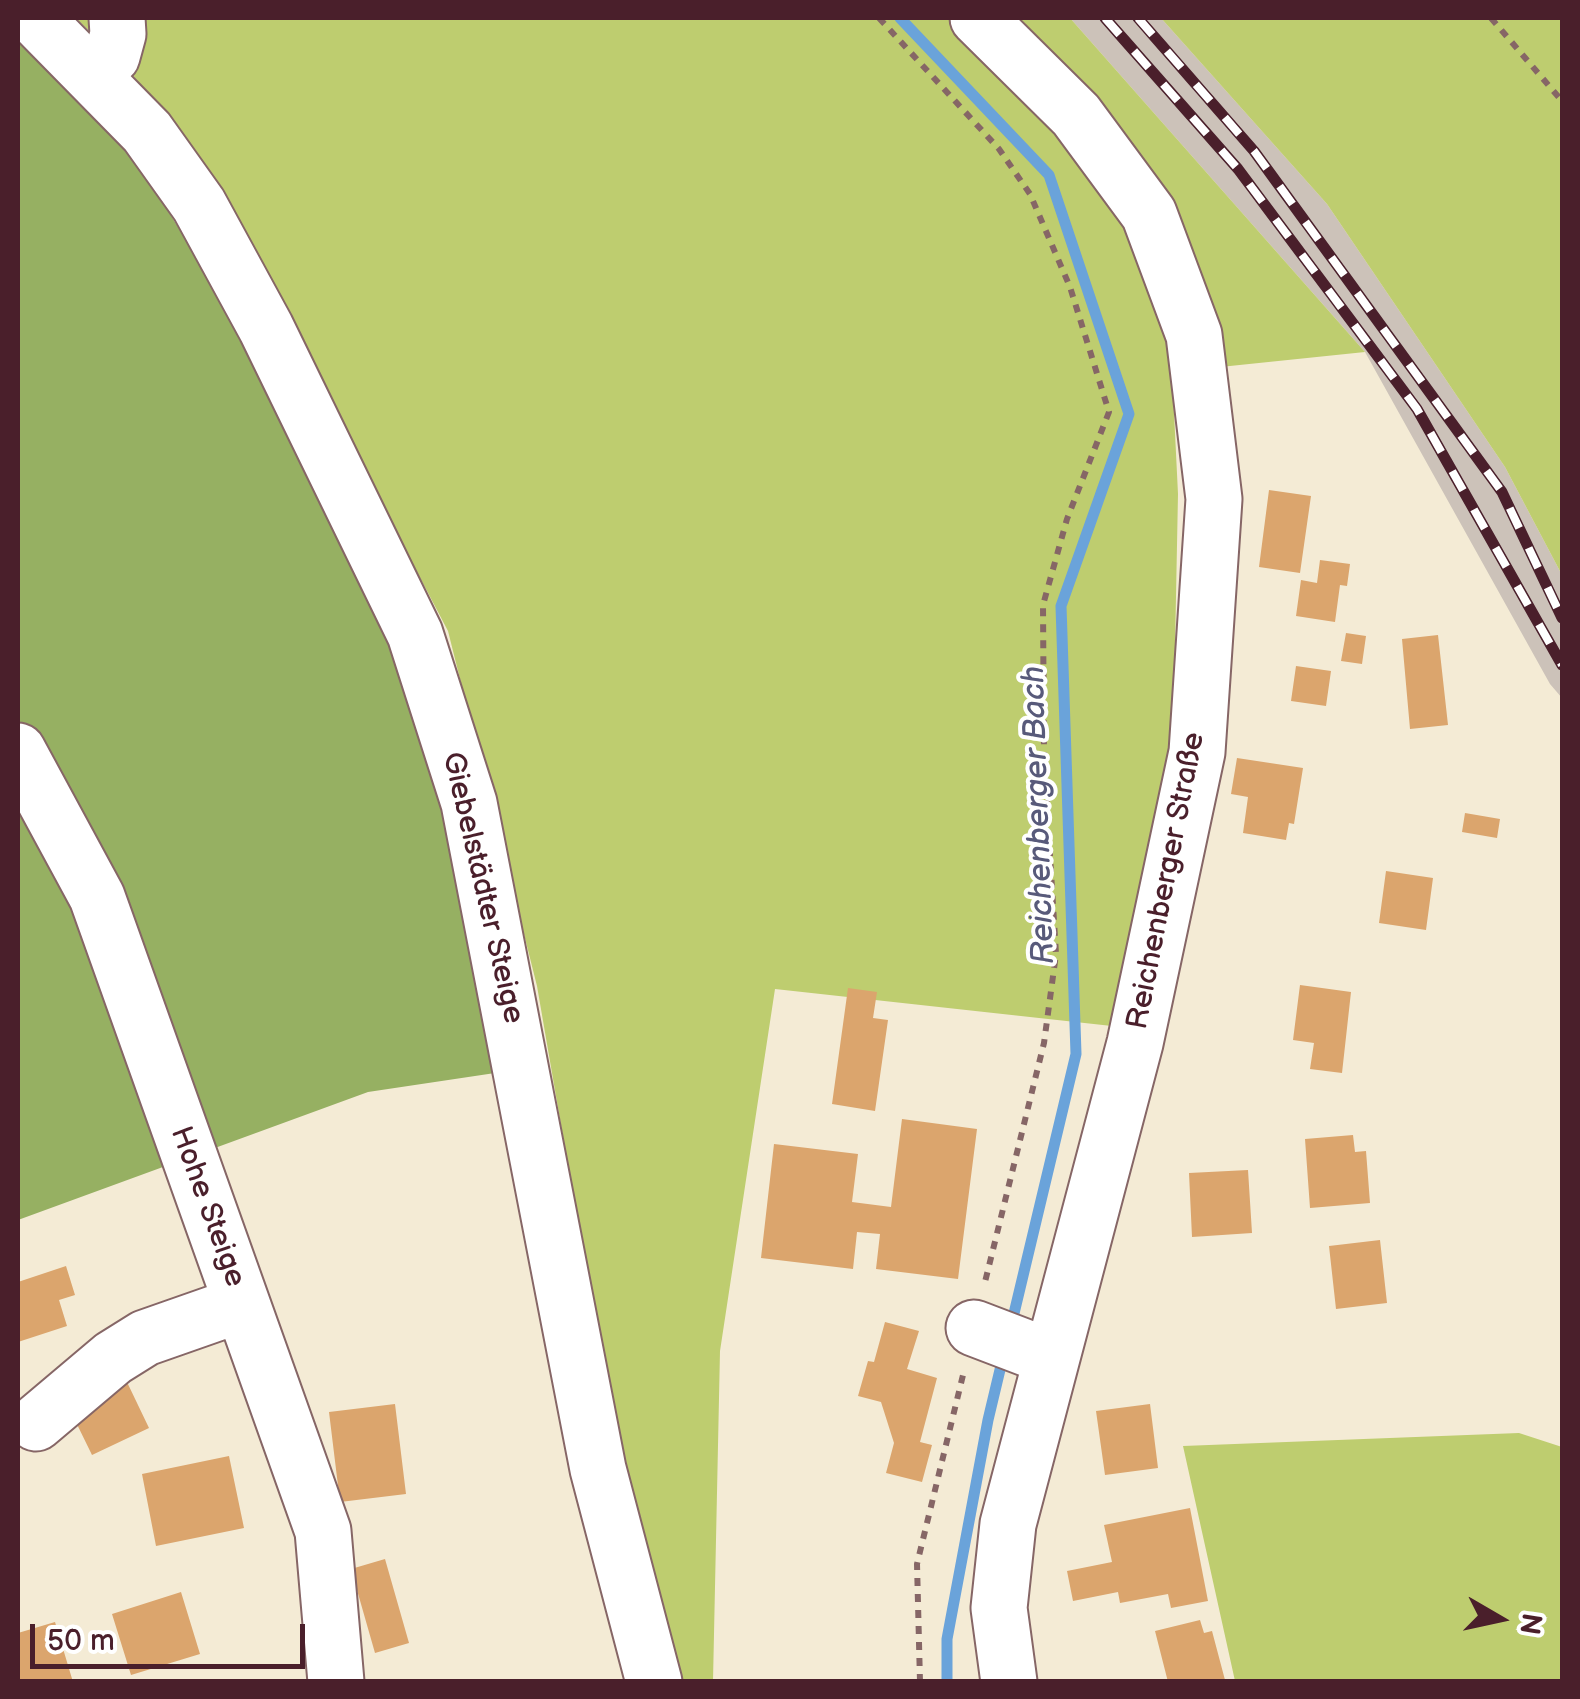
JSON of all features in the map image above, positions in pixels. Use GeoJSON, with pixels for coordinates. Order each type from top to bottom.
{"type":"FeatureCollection","features":[{"type":"Feature","properties":{"kind":"main road","name":"Giebelstädter Steige"},"geometry":{"type":"LineString","coordinates":[[35,18],[147,132],[199,204],[266,328],[415,634],[469,803],[598,1469],[654,1682]]}},
{"type":"Feature","properties":{"kind":"main road"},"geometry":{"type":"LineString","coordinates":[[88,69],[112,56],[118,34],[116,18]]}},
{"type":"Feature","properties":{"kind":"main road","name":"Reichenberger Straße"},"geometry":{"type":"LineString","coordinates":[[978,18],[1076,115],[1149,214],[1194,335],[1214,499],[1197,752],[1135,1043],[1010,1342],[1008,1524],[999,1608],[1010,1682]]}},
{"type":"Feature","properties":{"kind":"main road","name":"Hohe Steige"},"geometry":{"type":"LineString","coordinates":[[18,750],[97,897],[323,1531],[336,1682]]}},
{"type":"Feature","properties":{"kind":"main road"},"geometry":{"type":"LineString","coordinates":[[36,1423],[113,1358],[145,1338],[242,1304]]}},
{"type":"Feature","properties":{"kind":"path"},"geometry":{"type":"LineString","coordinates":[[878,18],[999,150],[1030,194],[1070,286],[1109,412],[1067,519],[1043,605],[1044,757],[1056,954],[1010,1342],[917,1564],[920,1682]]}},
{"type":"Feature","properties":{"kind":"path"},"geometry":{"type":"LineString","coordinates":[[1491,18],[1562,102]]}},
{"type":"Feature","properties":{"kind":"shaded area"},"geometry":{"type":"Polygon","coordinates":[[[1070,18],[1161,18],[1327,204],[1505,467],[1562,575],[1562,698],[1550,684],[1365,352],[1070,18]]]}},
{"type":"Feature","properties":{"kind":"green space"},"geometry":{"type":"Polygon","coordinates":[[[76,18],[1070,18],[1365,352],[1172,372],[1178,494],[1173,750],[1121,1027],[775,989],[720,1351],[713,1681],[676,1681],[619,1461],[537,986],[448,631],[206,169],[128,69],[76,18]]]}},
{"type":"Feature","properties":{"kind":"green space"},"geometry":{"type":"Polygon","coordinates":[[[1161,18],[1562,18],[1562,575],[1505,467],[1327,204],[1161,18]]]}},
{"type":"Feature","properties":{"kind":"green space"},"geometry":{"type":"Polygon","coordinates":[[[18,38],[127,144],[245,336],[392,651],[443,812],[495,1073],[368,1092],[18,1220],[18,38]]]}},
{"type":"Feature","properties":{"kind":"green space"},"geometry":{"type":"Polygon","coordinates":[[[1519,1433],[1562,1447],[1562,1681],[1235,1681],[1183,1446],[1519,1433]]]}},
{"type":"Feature","properties":{"kind":"building"},"geometry":{"type":"Polygon","coordinates":[[[1269,490],[1311,496],[1300,573],[1259,567],[1269,490]]]}},
{"type":"Feature","properties":{"kind":"building"},"geometry":{"type":"Polygon","coordinates":[[[1320,560],[1350,564],[1347,586],[1340,585],[1335,622],[1296,616],[1301,580],[1317,583],[1320,560]]]}},
{"type":"Feature","properties":{"kind":"building"},"geometry":{"type":"Polygon","coordinates":[[[1346,633],[1366,636],[1362,664],[1341,661],[1346,633]]]}},
{"type":"Feature","properties":{"kind":"building"},"geometry":{"type":"Polygon","coordinates":[[[1438,635],[1448,725],[1410,729],[1402,639],[1438,635]]]}},
{"type":"Feature","properties":{"kind":"building"},"geometry":{"type":"Polygon","coordinates":[[[1296,666],[1331,671],[1326,706],[1291,701],[1296,666]]]}},
{"type":"Feature","properties":{"kind":"building"},"geometry":{"type":"Polygon","coordinates":[[[1237,758],[1303,768],[1294,824],[1289,823],[1286,840],[1243,833],[1248,797],[1231,794],[1237,758]]]}},
{"type":"Feature","properties":{"kind":"building"},"geometry":{"type":"Polygon","coordinates":[[[1465,813],[1500,819],[1497,838],[1462,832],[1465,813]]]}},
{"type":"Feature","properties":{"kind":"building"},"geometry":{"type":"Polygon","coordinates":[[[1386,871],[1433,878],[1426,930],[1379,923],[1386,871]]]}},
{"type":"Feature","properties":{"kind":"building"},"geometry":{"type":"Polygon","coordinates":[[[1300,985],[1351,992],[1342,1073],[1310,1069],[1314,1043],[1293,1040],[1300,985]]]}},
{"type":"Feature","properties":{"kind":"building"},"geometry":{"type":"Polygon","coordinates":[[[848,988],[877,992],[873,1018],[888,1020],[875,1111],[832,1104],[848,988]]]}},
{"type":"Feature","properties":{"kind":"building"},"geometry":{"type":"Polygon","coordinates":[[[902,1119],[977,1129],[958,1279],[876,1269],[880,1234],[857,1232],[853,1269],[761,1258],[774,1144],[858,1154],[852,1202],[891,1207],[902,1119]]]}},
{"type":"Feature","properties":{"kind":"building"},"geometry":{"type":"Polygon","coordinates":[[[1353,1135],[1355,1152],[1366,1151],[1370,1203],[1310,1208],[1305,1139],[1353,1135]]]}},
{"type":"Feature","properties":{"kind":"building"},"geometry":{"type":"Polygon","coordinates":[[[1248,1170],[1252,1233],[1192,1237],[1189,1173],[1248,1170]]]}},
{"type":"Feature","properties":{"kind":"building"},"geometry":{"type":"Polygon","coordinates":[[[1380,1240],[1387,1303],[1336,1309],[1329,1246],[1380,1240]]]}},
{"type":"Feature","properties":{"kind":"building"},"geometry":{"type":"Polygon","coordinates":[[[66,1266],[75,1295],[59,1300],[67,1326],[18,1342],[18,1282],[66,1266]]]}},
{"type":"Feature","properties":{"kind":"building"},"geometry":{"type":"Polygon","coordinates":[[[885,1322],[919,1331],[907,1369],[937,1378],[920,1442],[932,1445],[922,1482],[886,1473],[894,1443],[881,1402],[858,1396],[868,1361],[874,1362],[885,1322]]]}},
{"type":"Feature","properties":{"kind":"building"},"geometry":{"type":"Polygon","coordinates":[[[126,1380],[149,1428],[92,1455],[69,1408],[126,1380]]]}},
{"type":"Feature","properties":{"kind":"building"},"geometry":{"type":"Polygon","coordinates":[[[395,1404],[406,1494],[340,1502],[329,1412],[395,1404]]]}},
{"type":"Feature","properties":{"kind":"building"},"geometry":{"type":"Polygon","coordinates":[[[1150,1404],[1158,1468],[1105,1475],[1096,1411],[1150,1404]]]}},
{"type":"Feature","properties":{"kind":"building"},"geometry":{"type":"Polygon","coordinates":[[[229,1456],[244,1528],[156,1546],[142,1474],[229,1456]]]}},
{"type":"Feature","properties":{"kind":"building"},"geometry":{"type":"Polygon","coordinates":[[[1190,1508],[1208,1601],[1171,1608],[1168,1594],[1120,1603],[1118,1592],[1073,1601],[1067,1571],[1112,1562],[1104,1525],[1190,1508]]]}},
{"type":"Feature","properties":{"kind":"building"},"geometry":{"type":"Polygon","coordinates":[[[385,1559],[409,1643],[375,1653],[351,1569],[385,1559]]]}},
{"type":"Feature","properties":{"kind":"building"},"geometry":{"type":"Polygon","coordinates":[[[181,1592],[200,1654],[131,1675],[112,1614],[181,1592]]]}},
{"type":"Feature","properties":{"kind":"building"},"geometry":{"type":"Polygon","coordinates":[[[1200,1620],[1204,1633],[1212,1631],[1225,1680],[1168,1682],[1155,1631],[1200,1620]]]}},
{"type":"Feature","properties":{"kind":"building"},"geometry":{"type":"Polygon","coordinates":[[[55,1622],[73,1682],[18,1682],[18,1633],[55,1622]]]}},
{"type":"Feature","properties":{"kind":"waterway","name":"Reichenberger Bach"},"geometry":{"type":"LineString","coordinates":[[900,18],[1049,175],[1129,414],[1061,606],[1076,1054],[1011,1326]]}},
{"type":"Feature","properties":{"kind":"waterway","name":"Reichenberger Bach"},"geometry":{"type":"LineString","coordinates":[[947,1682],[947,1639],[1004,1353]]}},
{"type":"Feature","properties":{"kind":"railway"},"geometry":{"type":"LineString","coordinates":[[1105,18],[1238,169],[1417,409],[1562,665]]}},
{"type":"Feature","properties":{"kind":"railway"},"geometry":{"type":"LineString","coordinates":[[1138,18],[1254,151],[1502,492],[1562,618]]}}]}
